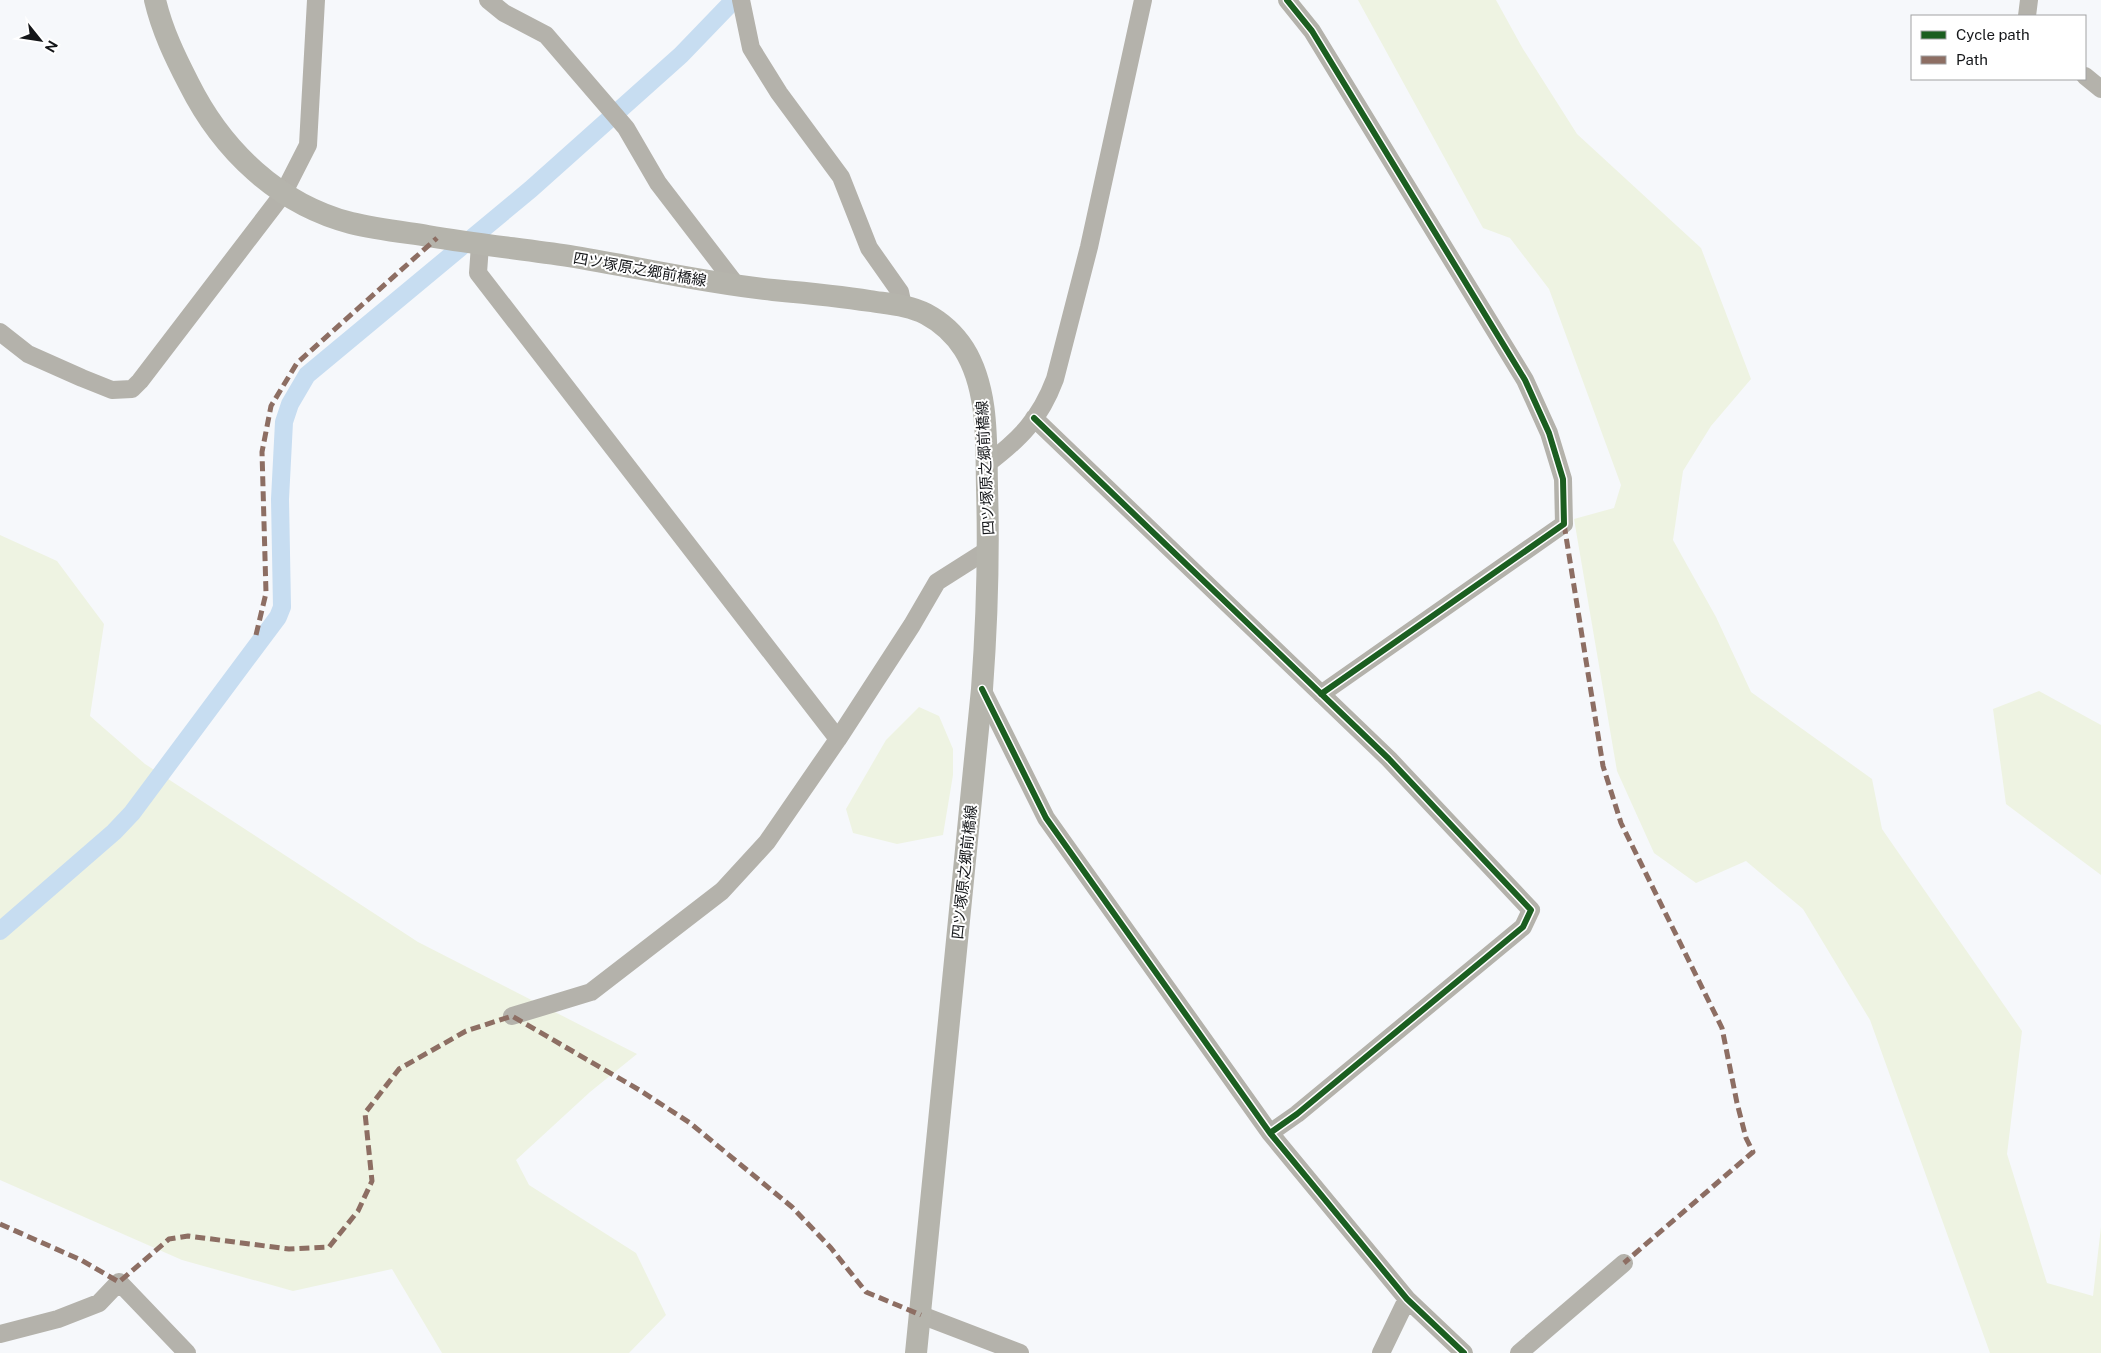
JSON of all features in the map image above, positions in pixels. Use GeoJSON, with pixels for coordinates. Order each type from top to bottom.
{"type":"FeatureCollection","features":[{"type":"Feature","properties":{"kind":"main road","name":"四ツ塚原之郷前橋線"},"geometry":{"type":"LineString","coordinates":[[155,0],[169,42],[202,108],[239,157],[283,194],[308,207],[350,222],[468,243],[568,256],[737,286],[827,295],[903,306],[926,314],[950,330],[965,350],[980,384],[987,464],[988,597],[982,689],[916,1353]]}},
{"type":"Feature","properties":{"kind":"street"},"geometry":{"type":"LineString","coordinates":[[0,332],[28,354],[82,378],[112,390],[132,389],[283,194],[308,145],[316,0]]}},
{"type":"Feature","properties":{"kind":"street"},"geometry":{"type":"LineString","coordinates":[[488,0],[504,13],[546,35],[553,42],[626,128],[658,184],[737,286]]}},
{"type":"Feature","properties":{"kind":"street"},"geometry":{"type":"LineString","coordinates":[[987,464],[1015,443],[1048,398],[1089,246],[1143,0]]}},
{"type":"Feature","properties":{"kind":"street"},"geometry":{"type":"LineString","coordinates":[[1287,0],[1312,31],[1525,380],[1549,433],[1563,479],[1564,524],[1321,694]]}},
{"type":"Feature","properties":{"kind":"street"},"geometry":{"type":"LineString","coordinates":[[2027,15],[2029,0]]}},
{"type":"Feature","properties":{"kind":"street"},"geometry":{"type":"LineString","coordinates":[[745,4],[751,48],[779,93],[841,177],[869,248],[900,292],[903,306]]}},
{"type":"Feature","properties":{"kind":"street"},"geometry":{"type":"LineString","coordinates":[[2086,77],[2101,89]]}},
{"type":"Feature","properties":{"kind":"street"},"geometry":{"type":"LineString","coordinates":[[468,243],[478,273],[838,739]]}},
{"type":"Feature","properties":{"kind":"street"},"geometry":{"type":"LineString","coordinates":[[1034,418],[1389,759],[1531,910],[1523,927],[1297,1114],[1270,1133]]}},
{"type":"Feature","properties":{"kind":"street"},"geometry":{"type":"LineString","coordinates":[[512,1016],[591,992],[722,891],[767,842],[838,739],[912,626],[937,582],[989,549]]}},
{"type":"Feature","properties":{"kind":"street"},"geometry":{"type":"LineString","coordinates":[[982,689],[1046,818],[1270,1133],[1407,1299],[1464,1353]]}},
{"type":"Feature","properties":{"kind":"street"},"geometry":{"type":"LineString","coordinates":[[1519,1353],[1624,1263]]}},
{"type":"Feature","properties":{"kind":"street"},"geometry":{"type":"LineString","coordinates":[[0,1334],[58,1319],[100,1303],[119,1282],[187,1353]]}},
{"type":"Feature","properties":{"kind":"street"},"geometry":{"type":"LineString","coordinates":[[1381,1353],[1407,1299]]}},
{"type":"Feature","properties":{"kind":"street"},"geometry":{"type":"LineString","coordinates":[[921,1315],[1020,1353]]}},
{"type":"Feature","properties":{"kind":"green space"},"geometry":{"type":"Polygon","coordinates":[[[1358,0],[1496,0],[1523,49],[1577,134],[1701,248],[1751,379],[1711,426],[1683,471],[1673,540],[1716,617],[1751,692],[1872,779],[1882,829],[2022,1031],[2007,1154],[2047,1283],[2093,1296],[2101,1227],[2101,1353],[1990,1353],[1870,1020],[1803,909],[1746,861],[1696,883],[1654,853],[1617,771],[1574,519],[1614,508],[1621,485],[1549,289],[1510,238],[1483,228],[1358,0]]]}},
{"type":"Feature","properties":{"kind":"green space"},"geometry":{"type":"Polygon","coordinates":[[[0,535],[57,561],[104,624],[90,716],[145,764],[418,942],[637,1054],[590,1092],[516,1160],[529,1185],[636,1253],[666,1315],[629,1353],[442,1353],[392,1269],[293,1291],[182,1260],[0,1180],[0,535]]]}},
{"type":"Feature","properties":{"kind":"green space"},"geometry":{"type":"Polygon","coordinates":[[[2039,691],[2101,725],[2101,875],[2006,804],[1993,709],[2039,691]]]}},
{"type":"Feature","properties":{"kind":"green space"},"geometry":{"type":"Polygon","coordinates":[[[919,707],[939,716],[953,749],[953,775],[943,835],[897,844],[853,833],[846,809],[886,740],[919,707]]]}},
{"type":"Feature","properties":{"kind":"waterway"},"geometry":{"type":"LineString","coordinates":[[0,931],[114,832],[132,813],[278,617],[282,607],[280,499],[284,422],[290,404],[307,375],[531,189],[681,55],[734,0]]}},
{"type":"Feature","properties":{"kind":"marked path"},"geometry":{"type":"LineString","coordinates":[[256,635],[266,593],[262,452],[271,406],[297,363],[437,238]]}},
{"type":"Feature","properties":{"kind":"marked path"},"geometry":{"type":"LineString","coordinates":[[1564,524],[1603,766],[1621,823],[1722,1028],[1737,1103],[1746,1138],[1753,1152],[1624,1263]]}},
{"type":"Feature","properties":{"kind":"marked path"},"geometry":{"type":"LineString","coordinates":[[0,1224],[81,1260],[119,1282],[169,1239],[188,1236],[289,1249],[329,1247],[358,1211],[372,1181],[365,1113],[399,1069],[466,1031],[512,1016],[641,1091],[690,1123],[792,1207],[831,1248],[866,1292],[921,1315]]}},
{"type":"Feature","properties":{"kind":"cycle path"},"geometry":{"type":"LineString","coordinates":[[1287,0],[1312,31],[1525,380],[1549,433],[1563,479],[1564,524],[1321,694]]}},
{"type":"Feature","properties":{"kind":"cycle path"},"geometry":{"type":"LineString","coordinates":[[1034,418],[1389,759],[1531,910],[1523,927],[1297,1114],[1270,1133]]}},
{"type":"Feature","properties":{"kind":"cycle path"},"geometry":{"type":"LineString","coordinates":[[982,689],[1046,818],[1270,1133],[1407,1299],[1464,1353]]}}]}
